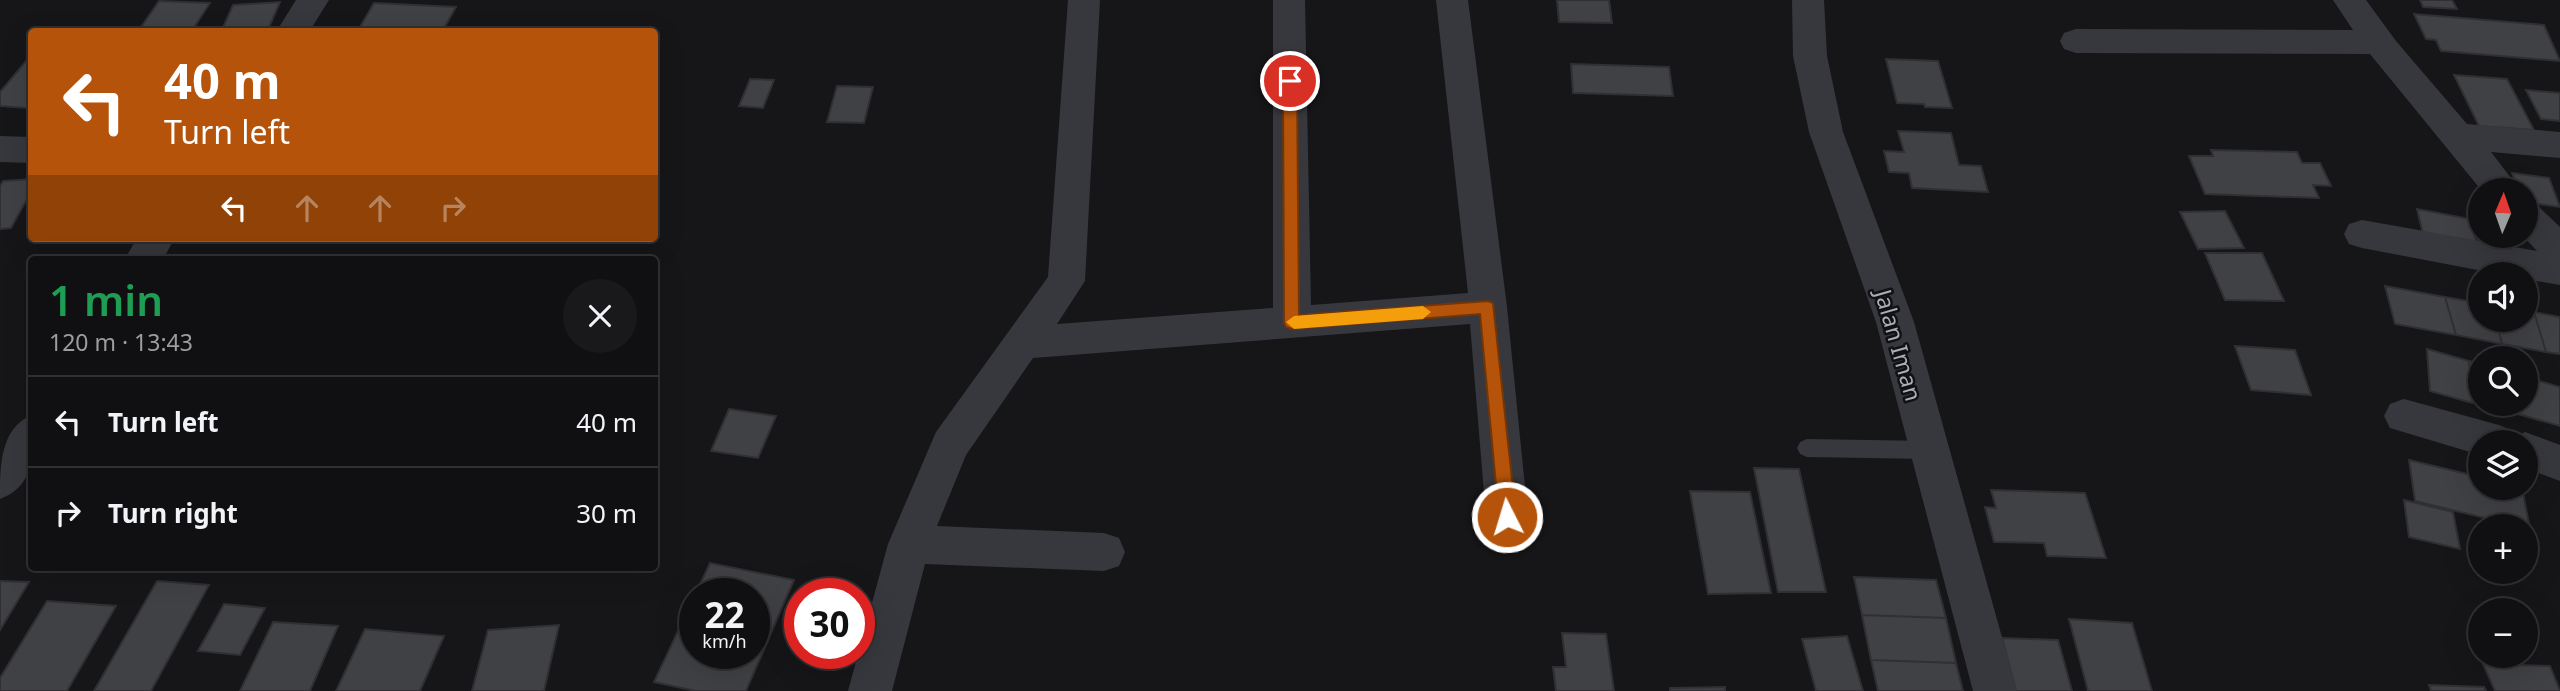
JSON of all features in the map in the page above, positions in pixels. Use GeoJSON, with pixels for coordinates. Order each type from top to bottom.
{"type":"FeatureCollection","features":[{"type":"Feature","properties":{"kind":"street"},"geometry":{"type":"LineString","coordinates":[[295,28],[313,0]]}},
{"type":"Feature","properties":{"kind":"street"},"geometry":{"type":"LineString","coordinates":[[870,691],[909,544],[950,445],[1066,281],[1084,0]]}},
{"type":"Feature","properties":{"kind":"street"},"geometry":{"type":"LineString","coordinates":[[1289,0],[1292,323]]}},
{"type":"Feature","properties":{"kind":"street"},"geometry":{"type":"LineString","coordinates":[[1452,0],[1488,307],[1507,517]]}},
{"type":"Feature","properties":{"kind":"street","name":"Jalan Iman"},"geometry":{"type":"LineString","coordinates":[[1808,0],[1810,56],[1826,132],[1895,321],[1994,691]]}},
{"type":"Feature","properties":{"kind":"street"},"geometry":{"type":"LineString","coordinates":[[2349,0],[2378,42],[2492,178]]}},
{"type":"Feature","properties":{"kind":"street"},"geometry":{"type":"LineString","coordinates":[[2076,41],[2378,42]]}},
{"type":"Feature","properties":{"kind":"street"},"geometry":{"type":"LineString","coordinates":[[2455,136],[2560,145]]}},
{"type":"Feature","properties":{"kind":"street"},"geometry":{"type":"LineString","coordinates":[[0,149],[28,150]]}},
{"type":"Feature","properties":{"kind":"street"},"geometry":{"type":"LineString","coordinates":[[2538,229],[2560,250]]}},
{"type":"Feature","properties":{"kind":"street"},"geometry":{"type":"LineString","coordinates":[[2362,234],[2560,270]]}},
{"type":"Feature","properties":{"kind":"street"},"geometry":{"type":"LineString","coordinates":[[1023,344],[1488,307]]}},
{"type":"Feature","properties":{"kind":"street"},"geometry":{"type":"LineString","coordinates":[[2404,416],[2468,434]]}},
{"type":"Feature","properties":{"kind":"street"},"geometry":{"type":"LineString","coordinates":[[0,481],[28,438]]}},
{"type":"Feature","properties":{"kind":"street"},"geometry":{"type":"LineString","coordinates":[[2538,455],[2560,463]]}},
{"type":"Feature","properties":{"kind":"street"},"geometry":{"type":"LineString","coordinates":[[909,544],[1104,552]]}},
{"type":"Feature","properties":{"kind":"lane"},"geometry":{"type":"LineString","coordinates":[[1807,448],[1929,450]]}},
{"type":"Feature","properties":{"kind":"building"},"geometry":{"type":"Polygon","coordinates":[[[1557,0],[1609,0],[1612,23],[1559,22],[1557,0]]]}},
{"type":"Feature","properties":{"kind":"building"},"geometry":{"type":"Polygon","coordinates":[[[2420,0],[2452,0],[2457,9],[2423,7],[2420,0]]]}},
{"type":"Feature","properties":{"kind":"building"},"geometry":{"type":"Polygon","coordinates":[[[159,1],[210,3],[194,28],[140,28],[159,1]]]}},
{"type":"Feature","properties":{"kind":"building"},"geometry":{"type":"Polygon","coordinates":[[[280,2],[269,28],[223,28],[233,5],[280,2]]]}},
{"type":"Feature","properties":{"kind":"building"},"geometry":{"type":"Polygon","coordinates":[[[374,3],[456,7],[444,28],[359,28],[374,3]]]}},
{"type":"Feature","properties":{"kind":"building"},"geometry":{"type":"Polygon","coordinates":[[[2414,14],[2544,25],[2560,61],[2441,51],[2436,40],[2426,39],[2414,14]]]}},
{"type":"Feature","properties":{"kind":"building"},"geometry":{"type":"Polygon","coordinates":[[[28,59],[28,106],[0,106],[0,92],[28,59]]]}},
{"type":"Feature","properties":{"kind":"building"},"geometry":{"type":"Polygon","coordinates":[[[1886,59],[1938,61],[1952,108],[1897,103],[1886,59]]]}},
{"type":"Feature","properties":{"kind":"building"},"geometry":{"type":"Polygon","coordinates":[[[1571,64],[1669,67],[1673,96],[1573,93],[1571,64]]]}},
{"type":"Feature","properties":{"kind":"building"},"geometry":{"type":"Polygon","coordinates":[[[2454,75],[2507,79],[2534,130],[2479,126],[2454,75]]]}},
{"type":"Feature","properties":{"kind":"building"},"geometry":{"type":"Polygon","coordinates":[[[750,79],[774,80],[763,108],[739,106],[750,79]]]}},
{"type":"Feature","properties":{"kind":"building"},"geometry":{"type":"Polygon","coordinates":[[[837,86],[873,87],[864,123],[827,122],[837,86]]]}},
{"type":"Feature","properties":{"kind":"building"},"geometry":{"type":"Polygon","coordinates":[[[2526,90],[2560,93],[2560,121],[2541,119],[2526,90]]]}},
{"type":"Feature","properties":{"kind":"building"},"geometry":{"type":"Polygon","coordinates":[[[1898,131],[1951,133],[1959,165],[1981,166],[1988,192],[1912,188],[1909,173],[1889,172],[1884,151],[1904,152],[1898,131]]]}},
{"type":"Feature","properties":{"kind":"building"},"geometry":{"type":"Polygon","coordinates":[[[2211,150],[2297,152],[2302,163],[2320,163],[2331,186],[2313,185],[2319,198],[2205,194],[2189,156],[2213,156],[2211,150]]]}},
{"type":"Feature","properties":{"kind":"building"},"geometry":{"type":"Polygon","coordinates":[[[2512,173],[2549,178],[2560,207],[2538,204],[2538,178],[2514,178],[2512,173]]]}},
{"type":"Feature","properties":{"kind":"building"},"geometry":{"type":"Polygon","coordinates":[[[28,179],[28,197],[11,228],[0,229],[0,186],[3,181],[28,179]]]}},
{"type":"Feature","properties":{"kind":"building"},"geometry":{"type":"Polygon","coordinates":[[[2417,209],[2468,219],[2468,246],[2424,238],[2417,209]]]}},
{"type":"Feature","properties":{"kind":"building"},"geometry":{"type":"Polygon","coordinates":[[[2225,211],[2244,248],[2198,249],[2180,212],[2225,211]]]}},
{"type":"Feature","properties":{"kind":"building"},"geometry":{"type":"Polygon","coordinates":[[[2205,253],[2262,253],[2284,301],[2225,300],[2205,253]]]}},
{"type":"Feature","properties":{"kind":"building"},"geometry":{"type":"Polygon","coordinates":[[[2385,286],[2445,297],[2456,335],[2395,324],[2385,286]]]}},
{"type":"Feature","properties":{"kind":"building"},"geometry":{"type":"Polygon","coordinates":[[[2445,297],[2468,301],[2468,332],[2499,332],[2502,344],[2456,335],[2445,297]]]}},
{"type":"Feature","properties":{"kind":"building"},"geometry":{"type":"Polygon","coordinates":[[[2538,313],[2560,317],[2560,354],[2546,352],[2538,325],[2538,313]]]}},
{"type":"Feature","properties":{"kind":"building"},"geometry":{"type":"Polygon","coordinates":[[[2538,325],[2546,352],[2538,351],[2538,346],[2502,344],[2499,332],[2538,332],[2538,325]]]}},
{"type":"Feature","properties":{"kind":"building"},"geometry":{"type":"Polygon","coordinates":[[[2235,346],[2295,350],[2311,395],[2251,390],[2235,346]]]}},
{"type":"Feature","properties":{"kind":"building"},"geometry":{"type":"Polygon","coordinates":[[[2427,349],[2468,361],[2468,402],[2430,391],[2427,349]]]}},
{"type":"Feature","properties":{"kind":"building"},"geometry":{"type":"Polygon","coordinates":[[[2538,381],[2560,387],[2560,426],[2525,416],[2538,416],[2538,381]]]}},
{"type":"Feature","properties":{"kind":"building"},"geometry":{"type":"Polygon","coordinates":[[[729,409],[776,416],[758,458],[711,451],[729,409]]]}},
{"type":"Feature","properties":{"kind":"building"},"geometry":{"type":"Polygon","coordinates":[[[2409,460],[2468,474],[2468,500],[2524,500],[2527,514],[2468,514],[2415,501],[2409,460]]]}},
{"type":"Feature","properties":{"kind":"building"},"geometry":{"type":"Polygon","coordinates":[[[1754,468],[1799,469],[1826,592],[1778,592],[1754,468]]]}},
{"type":"Feature","properties":{"kind":"building"},"geometry":{"type":"Polygon","coordinates":[[[1991,490],[2085,493],[2106,558],[2047,556],[2044,543],[1994,542],[1985,507],[1996,508],[1991,490]]]}},
{"type":"Feature","properties":{"kind":"building"},"geometry":{"type":"Polygon","coordinates":[[[1690,491],[1750,492],[1771,593],[1708,594],[1690,491]]]}},
{"type":"Feature","properties":{"kind":"building"},"geometry":{"type":"Polygon","coordinates":[[[2404,500],[2453,512],[2460,549],[2409,537],[2404,500]]]}},
{"type":"Feature","properties":{"kind":"building"},"geometry":{"type":"Polygon","coordinates":[[[710,563],[784,578],[784,603],[770,636],[770,578],[703,578],[710,563]]]}},
{"type":"Feature","properties":{"kind":"building"},"geometry":{"type":"Polygon","coordinates":[[[1854,577],[1936,580],[1946,618],[1862,615],[1854,577]]]}},
{"type":"Feature","properties":{"kind":"building"},"geometry":{"type":"Polygon","coordinates":[[[0,581],[29,582],[0,630],[0,581]]]}},
{"type":"Feature","properties":{"kind":"building"},"geometry":{"type":"Polygon","coordinates":[[[157,581],[209,585],[151,691],[94,691],[157,581]]]}},
{"type":"Feature","properties":{"kind":"building"},"geometry":{"type":"Polygon","coordinates":[[[47,601],[116,606],[67,691],[0,691],[0,678],[47,601]]]}},
{"type":"Feature","properties":{"kind":"building"},"geometry":{"type":"Polygon","coordinates":[[[224,604],[265,608],[240,655],[198,651],[224,604]]]}},
{"type":"Feature","properties":{"kind":"building"},"geometry":{"type":"Polygon","coordinates":[[[1862,615],[1946,618],[1956,663],[1871,660],[1862,615]]]}},
{"type":"Feature","properties":{"kind":"building"},"geometry":{"type":"Polygon","coordinates":[[[2069,619],[2132,623],[2152,691],[2088,691],[2069,619]]]}},
{"type":"Feature","properties":{"kind":"building"},"geometry":{"type":"Polygon","coordinates":[[[273,622],[338,626],[310,691],[240,691],[273,622]]]}},
{"type":"Feature","properties":{"kind":"building"},"geometry":{"type":"Polygon","coordinates":[[[559,625],[544,691],[472,691],[488,630],[559,625]]]}},
{"type":"Feature","properties":{"kind":"building"},"geometry":{"type":"Polygon","coordinates":[[[365,629],[444,636],[420,691],[336,691],[365,629]]]}},
{"type":"Feature","properties":{"kind":"building"},"geometry":{"type":"Polygon","coordinates":[[[679,629],[679,669],[756,669],[746,691],[696,691],[654,682],[679,629]]]}},
{"type":"Feature","properties":{"kind":"building"},"geometry":{"type":"Polygon","coordinates":[[[1562,633],[1606,634],[1614,691],[1556,691],[1553,667],[1566,667],[1562,633]]]}},
{"type":"Feature","properties":{"kind":"building"},"geometry":{"type":"Polygon","coordinates":[[[1847,636],[1863,691],[1816,691],[1802,639],[1847,636]]]}},
{"type":"Feature","properties":{"kind":"building"},"geometry":{"type":"Polygon","coordinates":[[[2002,638],[2058,640],[2072,691],[2016,691],[2002,638]]]}},
{"type":"Feature","properties":{"kind":"building"},"geometry":{"type":"Polygon","coordinates":[[[1871,660],[1956,663],[1963,691],[1878,691],[1871,660]]]}},
{"type":"Feature","properties":{"kind":"building"},"geometry":{"type":"Polygon","coordinates":[[[2538,666],[2550,666],[2560,691],[2495,691],[2485,668],[2538,668],[2538,666]]]}},
{"type":"Feature","properties":{"kind":"building"},"geometry":{"type":"Polygon","coordinates":[[[2429,685],[2484,687],[2486,691],[2431,691],[2429,685]]]}},
{"type":"Feature","properties":{"kind":"building"},"geometry":{"type":"Polygon","coordinates":[[[1725,687],[1725,691],[1670,691],[1670,688],[1725,687]]]}},
{"type":"Feature","properties":{"kind":"slow traffic"},"geometry":{"type":"LineString","coordinates":[[1294,322],[1423,312]]}},
{"type":"Feature","properties":{"kind":"route"},"geometry":{"type":"LineString","coordinates":[[1290,81],[1292,323],[1488,307],[1507,517]]}}]}
